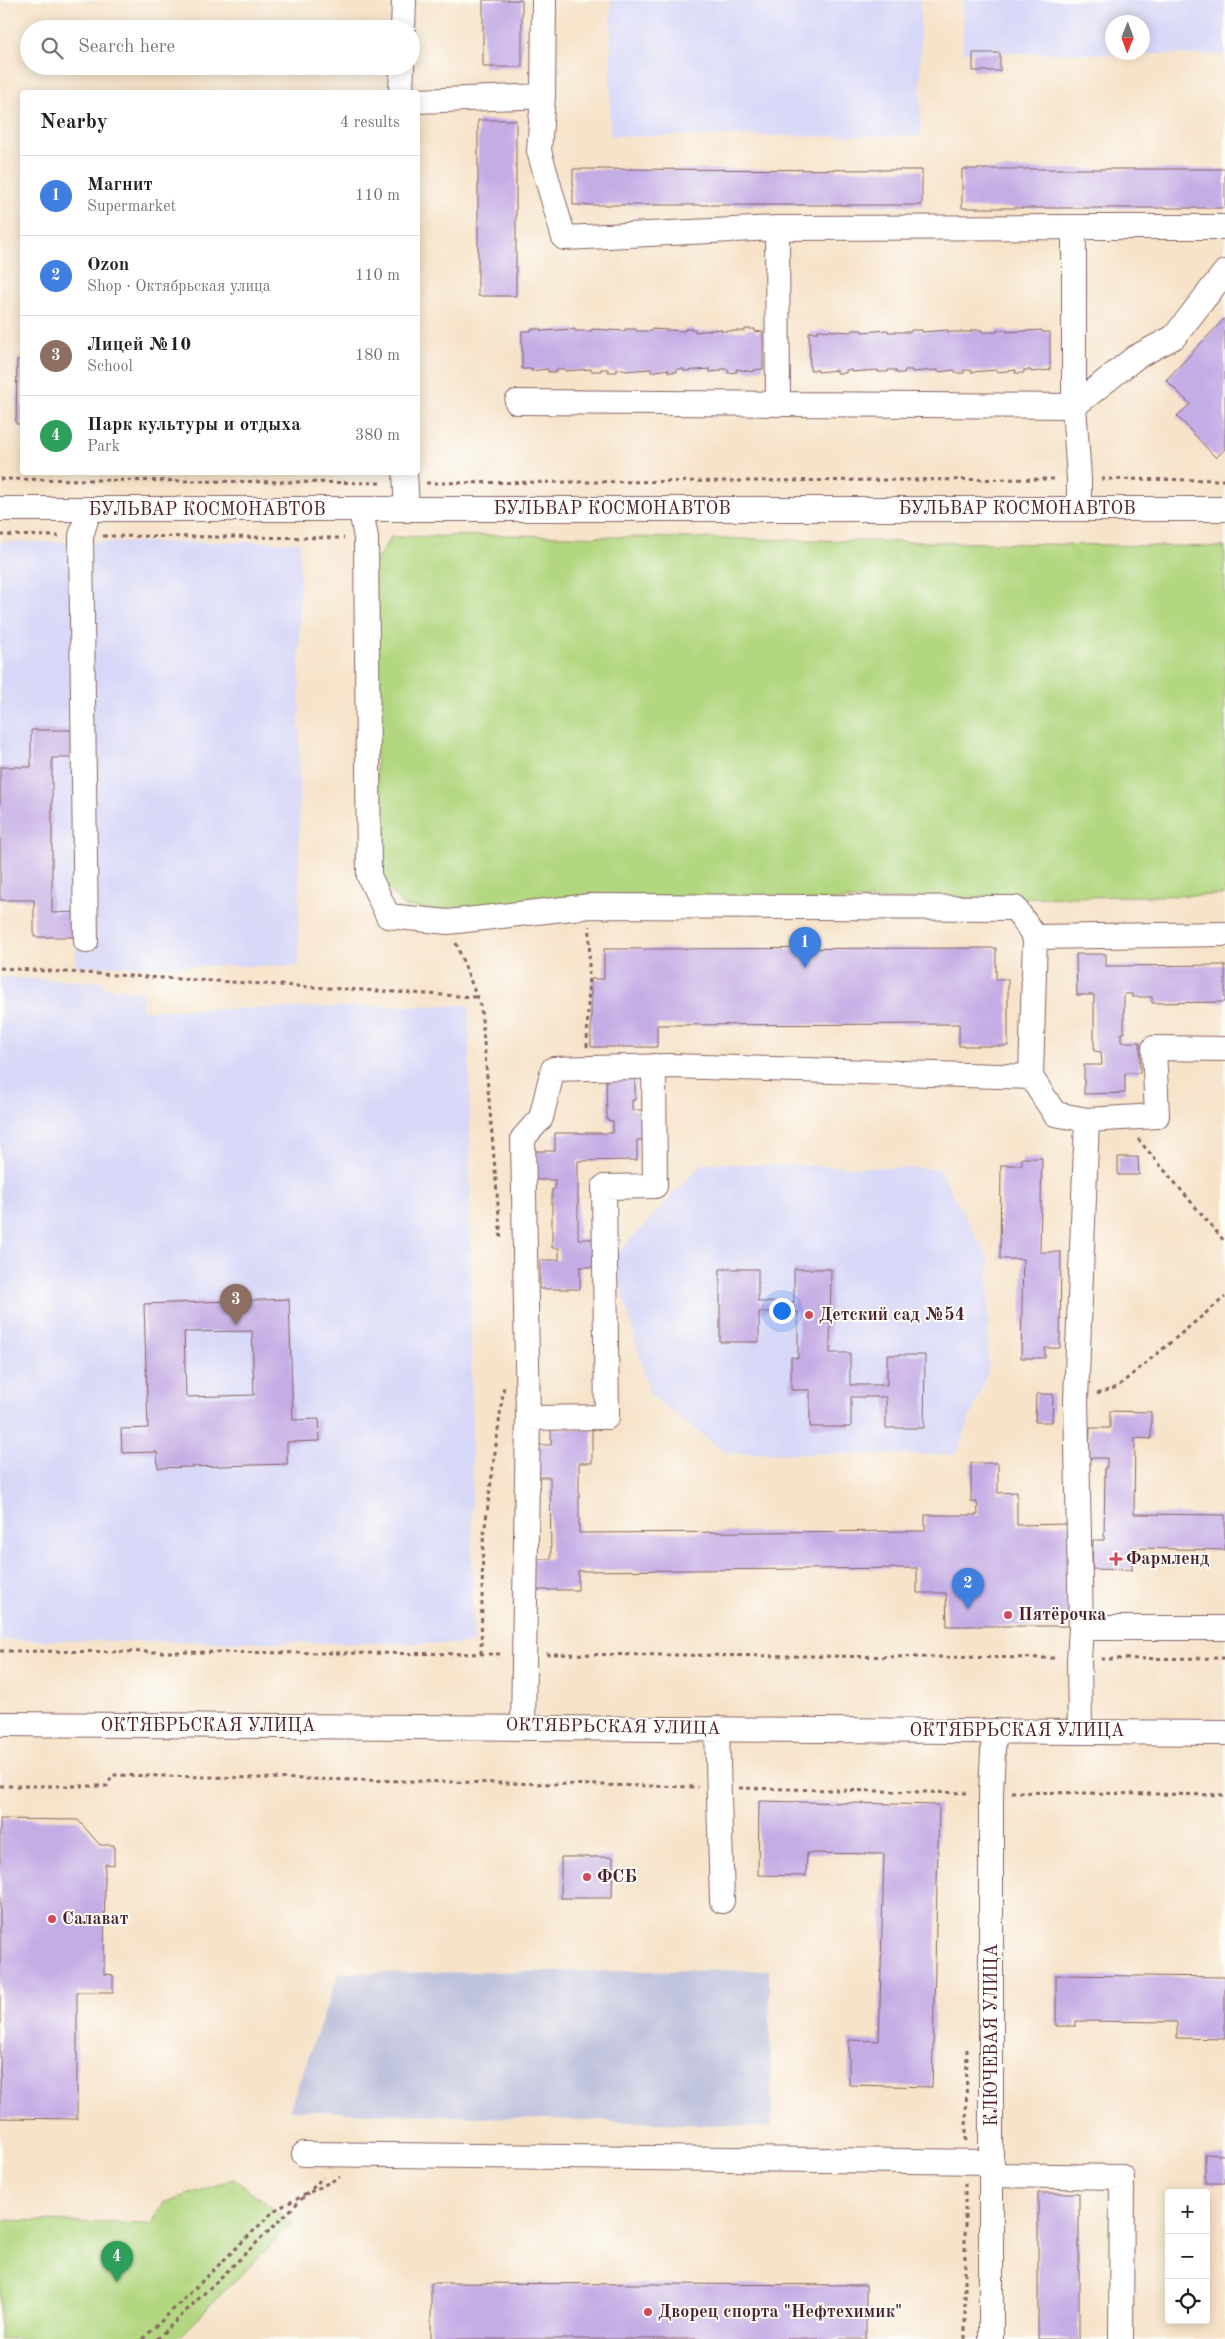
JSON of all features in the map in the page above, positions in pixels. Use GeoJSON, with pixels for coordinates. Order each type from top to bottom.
{"type":"FeatureCollection","features":[{"type":"Feature","properties":{"kind":"street"},"geometry":{"type":"LineString","coordinates":[[403,20],[404,0]]}},
{"type":"Feature","properties":{"kind":"street"},"geometry":{"type":"LineString","coordinates":[[544,0],[543,96],[540,151],[564,238],[777,228],[1225,227]]}},
{"type":"Feature","properties":{"kind":"street"},"geometry":{"type":"LineString","coordinates":[[401,90],[402,75]]}},
{"type":"Feature","properties":{"kind":"street"},"geometry":{"type":"LineString","coordinates":[[420,101],[543,96]]}},
{"type":"Feature","properties":{"kind":"street"},"geometry":{"type":"LineString","coordinates":[[1074,227],[1074,406],[1079,508]]}},
{"type":"Feature","properties":{"kind":"street"},"geometry":{"type":"LineString","coordinates":[[777,228],[778,404]]}},
{"type":"Feature","properties":{"kind":"street"},"geometry":{"type":"LineString","coordinates":[[517,402],[1074,406],[1136,357],[1174,337],[1225,272]]}},
{"type":"Feature","properties":{"kind":"street"},"geometry":{"type":"LineString","coordinates":[[405,478],[407,510]]}},
{"type":"Feature","properties":{"kind":"street","name":"БУЛЬВАР КОСМОНАВТОВ"},"geometry":{"type":"LineString","coordinates":[[0,509],[1225,509]]}},
{"type":"Feature","properties":{"kind":"street"},"geometry":{"type":"LineString","coordinates":[[86,941],[81,536],[89,510]]}},
{"type":"Feature","properties":{"kind":"street"},"geometry":{"type":"LineString","coordinates":[[361,510],[366,538],[369,876],[388,916],[448,922],[590,906],[1015,908],[1035,937],[1031,1077],[1055,1114],[1087,1120],[1157,1116],[1154,1048],[1225,1049]]}},
{"type":"Feature","properties":{"kind":"street"},"geometry":{"type":"LineString","coordinates":[[1035,937],[1225,934]]}},
{"type":"Feature","properties":{"kind":"street"},"geometry":{"type":"LineString","coordinates":[[523,1726],[528,1418],[524,1138],[541,1118],[553,1069],[654,1066],[1031,1077]]}},
{"type":"Feature","properties":{"kind":"street"},"geometry":{"type":"LineString","coordinates":[[528,1418],[607,1417],[604,1187],[655,1186],[654,1066]]}},
{"type":"Feature","properties":{"kind":"street"},"geometry":{"type":"LineString","coordinates":[[1080,1732],[1079,1659],[1081,1628],[1076,1400],[1087,1120]]}},
{"type":"Feature","properties":{"kind":"street"},"geometry":{"type":"LineString","coordinates":[[1081,1628],[1225,1628]]}},
{"type":"Feature","properties":{"kind":"street","name":"ОКТЯБРЬСКАЯ УЛИЦА"},"geometry":{"type":"LineString","coordinates":[[0,1724],[523,1726],[1225,1733]]}},
{"type":"Feature","properties":{"kind":"street"},"geometry":{"type":"LineString","coordinates":[[717,1728],[722,1901]]}},
{"type":"Feature","properties":{"kind":"street","name":"КЛЮЧЕВАЯ УЛИЦА"},"geometry":{"type":"LineString","coordinates":[[991,2339],[991,1792],[994,1732]]}},
{"type":"Feature","properties":{"kind":"street"},"geometry":{"type":"LineString","coordinates":[[304,2154],[344,2165],[965,2162],[992,2168],[1122,2177],[1121,2339]]}},
{"type":"Feature","properties":{"kind":"path"},"geometry":{"type":"LineString","coordinates":[[0,479],[1079,478],[1225,480]]}},
{"type":"Feature","properties":{"kind":"path"},"geometry":{"type":"LineString","coordinates":[[0,535],[366,538]]}},
{"type":"Feature","properties":{"kind":"path"},"geometry":{"type":"LineString","coordinates":[[586,1068],[590,906]]}},
{"type":"Feature","properties":{"kind":"path"},"geometry":{"type":"LineString","coordinates":[[448,922],[481,1008],[501,1243]]}},
{"type":"Feature","properties":{"kind":"path"},"geometry":{"type":"LineString","coordinates":[[0,968],[476,997]]}},
{"type":"Feature","properties":{"kind":"path"},"geometry":{"type":"LineString","coordinates":[[1121,1118],[1225,1242]]}},
{"type":"Feature","properties":{"kind":"path"},"geometry":{"type":"LineString","coordinates":[[1076,1400],[1117,1388],[1225,1297]]}},
{"type":"Feature","properties":{"kind":"path"},"geometry":{"type":"LineString","coordinates":[[481,1654],[483,1542],[504,1379]]}},
{"type":"Feature","properties":{"kind":"path"},"geometry":{"type":"LineString","coordinates":[[0,1651],[524,1653],[1079,1659],[1225,1658]]}},
{"type":"Feature","properties":{"kind":"path"},"geometry":{"type":"LineString","coordinates":[[0,1786],[106,1786],[114,1775],[718,1788],[1225,1794]]}},
{"type":"Feature","properties":{"kind":"path"},"geometry":{"type":"LineString","coordinates":[[965,2162],[965,2339]]}},
{"type":"Feature","properties":{"kind":"path"},"geometry":{"type":"LineString","coordinates":[[157,2339],[310,2191],[344,2165]]}},
{"type":"Feature","properties":{"kind":"path"},"geometry":{"type":"LineString","coordinates":[[143,2339],[276,2210],[310,2191],[344,2165]]}},
{"type":"Feature","properties":{"kind":"shaded area"},"geometry":{"type":"Polygon","coordinates":[[[611,0],[920,0],[921,136],[610,136],[611,0]]]}},
{"type":"Feature","properties":{"kind":"shaded area"},"geometry":{"type":"Polygon","coordinates":[[[963,0],[1225,0],[1225,55],[1150,54],[1150,15],[1105,15],[1105,54],[963,52],[963,0]]]}},
{"type":"Feature","properties":{"kind":"shaded area"},"geometry":{"type":"Polygon","coordinates":[[[0,542],[300,542],[299,966],[76,966],[76,937],[34,937],[34,900],[0,900],[0,542]]]}},
{"type":"Feature","properties":{"kind":"shaded area"},"geometry":{"type":"Polygon","coordinates":[[[0,977],[104,982],[103,988],[142,991],[143,1010],[469,1005],[473,1644],[0,1640],[0,977]]]}},
{"type":"Feature","properties":{"kind":"shaded area","name":"Детский сад №54"},"geometry":{"type":"Polygon","coordinates":[[[703,1163],[939,1169],[989,1259],[988,1371],[956,1455],[726,1453],[650,1395],[613,1258],[703,1163]]]}},
{"type":"Feature","properties":{"kind":"shaded area"},"geometry":{"type":"Polygon","coordinates":[[[769,1970],[772,2127],[289,2110],[339,1973],[769,1970]]]}},
{"type":"Feature","properties":{"kind":"green space"},"geometry":{"type":"Polygon","coordinates":[[[503,535],[1225,547],[1225,895],[529,904],[472,913],[403,906],[380,879],[370,571],[391,537],[503,535]]]}},
{"type":"Feature","properties":{"kind":"green space"},"geometry":{"type":"Polygon","coordinates":[[[234,2179],[292,2223],[177,2339],[0,2339],[0,2220],[153,2224],[163,2203],[234,2179]]]}},
{"type":"Feature","properties":{"kind":"building"},"geometry":{"type":"Polygon","coordinates":[[[483,0],[522,0],[522,67],[483,67],[483,0]]]}},
{"type":"Feature","properties":{"kind":"building"},"geometry":{"type":"Polygon","coordinates":[[[973,53],[1000,53],[1000,71],[973,71],[973,53]]]}},
{"type":"Feature","properties":{"kind":"building"},"geometry":{"type":"Polygon","coordinates":[[[478,120],[516,120],[516,296],[478,296],[478,120]]]}},
{"type":"Feature","properties":{"kind":"building"},"geometry":{"type":"Polygon","coordinates":[[[573,169],[922,170],[922,205],[573,205],[573,169]]]}},
{"type":"Feature","properties":{"kind":"building"},"geometry":{"type":"Polygon","coordinates":[[[962,169],[1225,169],[1225,208],[962,208],[962,169]]]}},
{"type":"Feature","properties":{"kind":"building"},"geometry":{"type":"Polygon","coordinates":[[[1225,318],[1225,449],[1216,458],[1177,416],[1190,404],[1166,380],[1225,318]]]}},
{"type":"Feature","properties":{"kind":"building"},"geometry":{"type":"Polygon","coordinates":[[[531,329],[541,329],[541,331],[575,329],[575,331],[592,331],[592,329],[625,331],[625,329],[636,329],[636,331],[651,331],[651,329],[685,331],[685,329],[695,329],[695,332],[721,329],[721,331],[745,331],[745,329],[755,329],[755,332],[763,331],[763,369],[754,370],[754,372],[736,369],[737,372],[728,373],[728,369],[710,372],[710,369],[684,371],[684,369],[677,369],[677,372],[668,372],[668,369],[651,372],[651,369],[625,371],[624,369],[617,369],[617,372],[608,372],[608,369],[601,369],[601,371],[591,371],[591,369],[565,371],[565,369],[557,369],[557,372],[548,372],[548,369],[531,371],[531,369],[522,369],[522,331],[531,331],[531,329]]]}},
{"type":"Feature","properties":{"kind":"building"},"geometry":{"type":"Polygon","coordinates":[[[818,330],[852,332],[852,330],[862,330],[862,332],[888,330],[888,332],[911,332],[911,330],[922,330],[922,332],[948,330],[948,332],[971,332],[971,330],[982,330],[982,332],[997,332],[997,330],[1007,330],[1007,332],[1042,330],[1042,332],[1050,332],[1050,370],[1031,372],[1031,370],[1024,370],[1024,373],[1015,373],[1016,370],[971,372],[971,370],[964,370],[964,373],[955,373],[955,370],[912,372],[912,370],[905,370],[904,373],[896,373],[896,370],[888,370],[888,372],[878,372],[878,370],[852,372],[852,370],[846,370],[846,373],[837,373],[837,370],[818,372],[818,370],[810,370],[809,332],[818,332],[818,330]]]}},
{"type":"Feature","properties":{"kind":"building"},"geometry":{"type":"Polygon","coordinates":[[[17,360],[20,360],[20,424],[16,424],[17,360]]]}},
{"type":"Feature","properties":{"kind":"building"},"geometry":{"type":"Polygon","coordinates":[[[31,730],[78,730],[78,758],[52,758],[52,913],[81,912],[81,937],[34,937],[34,900],[0,900],[0,767],[31,767],[31,730]]]}},
{"type":"Feature","properties":{"kind":"building"},"geometry":{"type":"Polygon","coordinates":[[[996,948],[996,979],[1008,979],[1008,1046],[959,1046],[959,1024],[657,1025],[657,1047],[591,1047],[591,979],[604,979],[604,949],[996,948]]]}},
{"type":"Feature","properties":{"kind":"building"},"geometry":{"type":"Polygon","coordinates":[[[1076,954],[1106,954],[1106,966],[1225,965],[1225,1002],[1152,1003],[1152,997],[1132,997],[1132,994],[1124,994],[1124,1033],[1121,1033],[1121,1042],[1140,1042],[1140,1073],[1125,1073],[1125,1093],[1084,1094],[1084,1065],[1102,1065],[1101,1052],[1094,1051],[1094,995],[1077,995],[1076,954]]]}},
{"type":"Feature","properties":{"kind":"building"},"geometry":{"type":"Polygon","coordinates":[[[606,1078],[635,1078],[635,1100],[632,1100],[632,1110],[653,1110],[653,1140],[637,1140],[637,1160],[578,1161],[578,1239],[597,1239],[597,1267],[580,1267],[580,1289],[540,1289],[540,1260],[559,1260],[559,1248],[552,1248],[552,1189],[555,1189],[555,1180],[535,1180],[535,1151],[555,1151],[555,1133],[613,1133],[613,1121],[607,1120],[606,1078]]]}},
{"type":"Feature","properties":{"kind":"building"},"geometry":{"type":"Polygon","coordinates":[[[1118,1157],[1138,1157],[1139,1175],[1118,1175],[1118,1157]]]}},
{"type":"Feature","properties":{"kind":"building"},"geometry":{"type":"Polygon","coordinates":[[[1022,1158],[1042,1158],[1040,1252],[1061,1252],[1060,1348],[1045,1348],[1045,1358],[1021,1358],[1023,1259],[1000,1259],[1001,1165],[1022,1165],[1022,1158]]]}},
{"type":"Feature","properties":{"kind":"building"},"geometry":{"type":"Polygon","coordinates":[[[720,1269],[758,1269],[758,1302],[794,1302],[794,1269],[831,1269],[830,1353],[850,1353],[850,1385],[887,1385],[887,1355],[925,1355],[924,1428],[886,1428],[886,1397],[851,1397],[851,1427],[810,1427],[810,1390],[791,1390],[791,1357],[798,1358],[798,1312],[759,1312],[759,1342],[720,1342],[720,1269]]]}},
{"type":"Feature","properties":{"kind":"building"},"geometry":{"type":"Polygon","coordinates":[[[289,1299],[293,1420],[319,1419],[320,1441],[287,1442],[287,1464],[158,1468],[157,1452],[122,1453],[121,1429],[148,1428],[144,1304],[289,1299]],[[252,1331],[184,1332],[186,1397],[254,1395],[252,1331]]]}},
{"type":"Feature","properties":{"kind":"building"},"geometry":{"type":"Polygon","coordinates":[[[1036,1394],[1053,1394],[1052,1422],[1035,1422],[1036,1394]]]}},
{"type":"Feature","properties":{"kind":"building"},"geometry":{"type":"Polygon","coordinates":[[[1110,1411],[1151,1412],[1151,1439],[1135,1438],[1134,1514],[1225,1515],[1225,1550],[1132,1548],[1132,1570],[1092,1569],[1093,1540],[1104,1540],[1105,1467],[1107,1467],[1107,1458],[1089,1458],[1090,1428],[1110,1428],[1110,1411]]]}},
{"type":"Feature","properties":{"kind":"building"},"geometry":{"type":"Polygon","coordinates":[[[551,1429],[592,1429],[592,1463],[579,1463],[579,1533],[925,1531],[925,1515],[978,1515],[977,1502],[971,1502],[971,1463],[998,1463],[998,1493],[1017,1492],[1017,1525],[1071,1524],[1072,1626],[947,1626],[946,1593],[917,1593],[917,1568],[578,1571],[578,1590],[533,1590],[532,1559],[551,1559],[550,1477],[533,1477],[533,1445],[551,1445],[551,1429]]]}},
{"type":"Feature","properties":{"kind":"building"},"geometry":{"type":"Polygon","coordinates":[[[759,1801],[939,1805],[932,2087],[849,2085],[849,2040],[879,2041],[884,1854],[807,1853],[806,1876],[758,1875],[759,1801]]]}},
{"type":"Feature","properties":{"kind":"building","name":"Салават"},"geometry":{"type":"Polygon","coordinates":[[[0,1819],[78,1820],[100,1845],[114,1845],[114,1865],[105,1864],[104,1974],[113,1975],[113,1992],[77,1992],[77,2119],[0,2118],[0,1819]]]}},
{"type":"Feature","properties":{"kind":"building","name":"ФСБ"},"geometry":{"type":"Polygon","coordinates":[[[561,1857],[613,1857],[612,1898],[561,1898],[561,1857]]]}},
{"type":"Feature","properties":{"kind":"building"},"geometry":{"type":"Polygon","coordinates":[[[1056,1975],[1225,1977],[1225,2039],[1177,2038],[1177,2022],[1076,2021],[1076,2026],[1056,2026],[1056,1975]]]}},
{"type":"Feature","properties":{"kind":"building"},"geometry":{"type":"Polygon","coordinates":[[[1205,2154],[1225,2155],[1225,2183],[1205,2183],[1205,2154]]]}},
{"type":"Feature","properties":{"kind":"building"},"geometry":{"type":"Polygon","coordinates":[[[1038,2193],[1079,2193],[1079,2339],[1038,2339],[1038,2193]]]}},
{"type":"Feature","properties":{"kind":"building","name":"Дворец спорта \"Нефтехимик\""},"geometry":{"type":"Polygon","coordinates":[[[431,2283],[866,2285],[866,2339],[431,2339],[431,2283]]]}},
{"type":"Feature","properties":{"kind":"place","name":"Магнит"},"geometry":{"type":"Point","coordinates":[805,968]}},
{"type":"Feature","properties":{"kind":"place","name":"Детский сад №54"},"geometry":{"type":"Point","coordinates":[809,1315]}},
{"type":"Feature","properties":{"kind":"place","name":"Лицей №10"},"geometry":{"type":"Point","coordinates":[236,1325]}},
{"type":"Feature","properties":{"kind":"place","name":"Фармленд"},"geometry":{"type":"Point","coordinates":[1116,1559]}},
{"type":"Feature","properties":{"kind":"place","name":"Ozon"},"geometry":{"type":"Point","coordinates":[968,1609]}},
{"type":"Feature","properties":{"kind":"place","name":"Пятёрочка"},"geometry":{"type":"Point","coordinates":[1008,1615]}},
{"type":"Feature","properties":{"kind":"place","name":"ФСБ"},"geometry":{"type":"Point","coordinates":[587,1877]}},
{"type":"Feature","properties":{"kind":"place","name":"Салават"},"geometry":{"type":"Point","coordinates":[52,1919]}},
{"type":"Feature","properties":{"kind":"place","name":"Парк культуры и отдыха"},"geometry":{"type":"Point","coordinates":[117,2282]}},
{"type":"Feature","properties":{"kind":"place","name":"Дворец спорта \"Нефтехимик\""},"geometry":{"type":"Point","coordinates":[648,2312]}}]}
